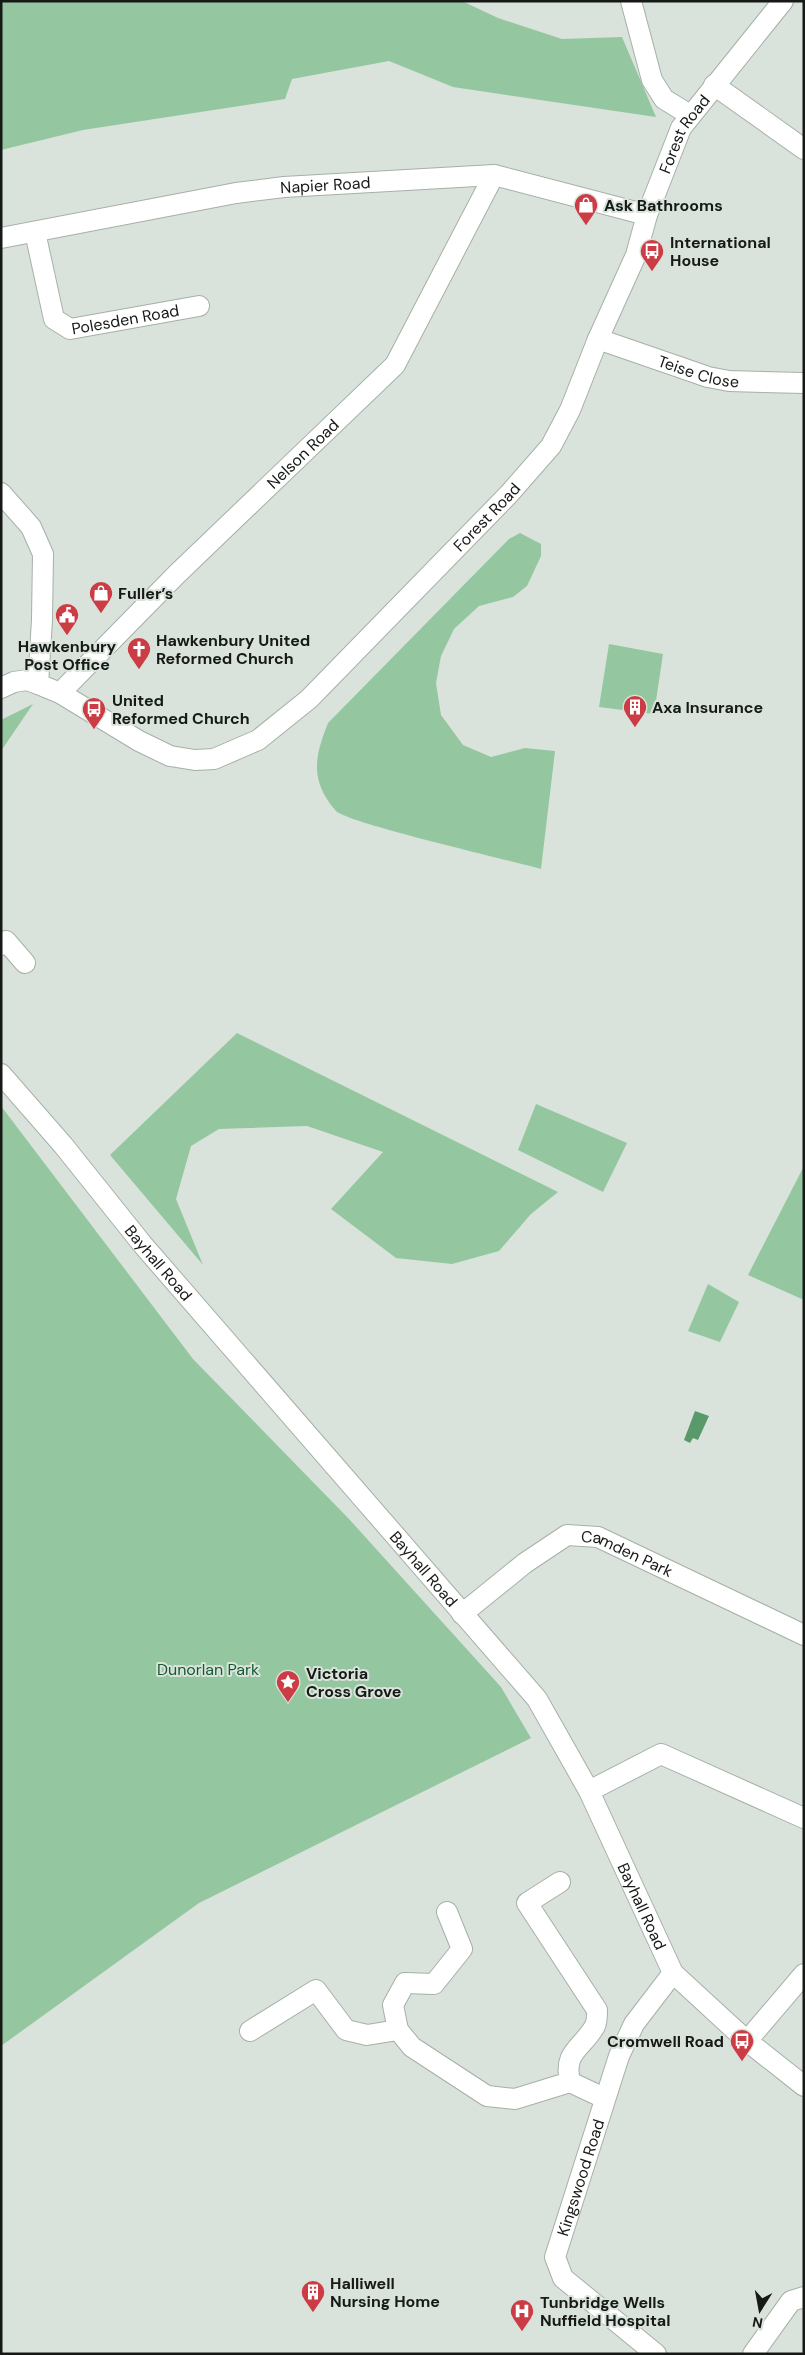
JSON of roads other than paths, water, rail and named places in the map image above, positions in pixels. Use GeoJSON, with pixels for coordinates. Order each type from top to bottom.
{"type":"FeatureCollection","features":[{"type":"Feature","properties":{"kind":"street"},"geometry":{"type":"LineString","coordinates":[[631,1],[652,80],[664,99],[690,115]]}},
{"type":"Feature","properties":{"kind":"street","name":"Forest Road"},"geometry":{"type":"LineString","coordinates":[[1,688],[14,682],[27,680],[38,684],[60,693],[139,742],[170,756],[195,760],[214,759],[258,740],[309,699],[509,494],[551,446],[570,410],[598,339],[636,254],[648,215],[680,128],[783,1]]}},
{"type":"Feature","properties":{"kind":"street"},"geometry":{"type":"LineString","coordinates":[[714,85],[804,149]]}},
{"type":"Feature","properties":{"kind":"street","name":"Napier Road"},"geometry":{"type":"LineString","coordinates":[[1,238],[236,193],[284,187],[494,175],[648,215]]}},
{"type":"Feature","properties":{"kind":"street","name":"Nelson Road"},"geometry":{"type":"LineString","coordinates":[[60,693],[177,574],[395,365],[494,175]]}},
{"type":"Feature","properties":{"kind":"street","name":"Polesden Road"},"geometry":{"type":"LineString","coordinates":[[35,232],[54,319],[70,330],[199,306]]}},
{"type":"Feature","properties":{"kind":"street","name":"Teise Close"},"geometry":{"type":"LineString","coordinates":[[598,339],[708,377],[728,381],[804,382]]}},
{"type":"Feature","properties":{"kind":"street"},"geometry":{"type":"LineString","coordinates":[[1,493],[31,527],[43,554],[42,620],[38,684]]}},
{"type":"Feature","properties":{"kind":"street"},"geometry":{"type":"LineString","coordinates":[[1,944],[6,941],[25,963]]}},
{"type":"Feature","properties":{"kind":"street","name":"Bayhall Road"},"geometry":{"type":"LineString","coordinates":[[1,1074],[63,1145],[149,1252],[537,1699],[589,1791],[673,1973],[747,2041],[804,2086]]}},
{"type":"Feature","properties":{"kind":"street","name":"Camden Park"},"geometry":{"type":"LineString","coordinates":[[462,1614],[525,1563],[566,1535],[598,1537],[804,1635]]}},
{"type":"Feature","properties":{"kind":"street"},"geometry":{"type":"LineString","coordinates":[[589,1791],[661,1754],[804,1818]]}},
{"type":"Feature","properties":{"kind":"street"},"geometry":{"type":"LineString","coordinates":[[560,1882],[527,1903],[597,2010],[596,2025],[568,2059],[570,2082]]}},
{"type":"Feature","properties":{"kind":"street"},"geometry":{"type":"LineString","coordinates":[[447,1912],[462,1949],[434,1984],[405,1983],[393,2005],[398,2030],[412,2047],[487,2096],[516,2099],[570,2082],[604,2098]]}},
{"type":"Feature","properties":{"kind":"street","name":"Kingswood Road"},"geometry":{"type":"LineString","coordinates":[[656,2354],[563,2278],[555,2258],[618,2056],[634,2024],[673,1973]]}},
{"type":"Feature","properties":{"kind":"street"},"geometry":{"type":"LineString","coordinates":[[747,2041],[804,1974]]}},
{"type":"Feature","properties":{"kind":"street"},"geometry":{"type":"LineString","coordinates":[[250,2031],[316,1990],[346,2030],[367,2035],[398,2030]]}},
{"type":"Feature","properties":{"kind":"street"},"geometry":{"type":"LineString","coordinates":[[752,2354],[791,2300],[804,2297]]}},
{"type":"Feature","properties":{"kind":"place","name":"Ask Bathrooms"},"geometry":{"type":"Point","coordinates":[586,226]}},
{"type":"Feature","properties":{"kind":"place","name":"International House"},"geometry":{"type":"Point","coordinates":[652,272]}},
{"type":"Feature","properties":{"kind":"place","name":"Fuller’s"},"geometry":{"type":"Point","coordinates":[101,614]}},
{"type":"Feature","properties":{"kind":"place","name":"Hawkenbury Post Office"},"geometry":{"type":"Point","coordinates":[67,636]}},
{"type":"Feature","properties":{"kind":"place","name":"Hawkenbury United Reformed Church"},"geometry":{"type":"Point","coordinates":[139,670]}},
{"type":"Feature","properties":{"kind":"place","name":"Axa Insurance"},"geometry":{"type":"Point","coordinates":[635,728]}},
{"type":"Feature","properties":{"kind":"place","name":"United Reformed Church"},"geometry":{"type":"Point","coordinates":[94,730]}},
{"type":"Feature","properties":{"kind":"place","name":"Victoria Cross Grove"},"geometry":{"type":"Point","coordinates":[288,1703]}},
{"type":"Feature","properties":{"kind":"place","name":"Cromwell Road"},"geometry":{"type":"Point","coordinates":[742,2062]}},
{"type":"Feature","properties":{"kind":"place","name":"Halliwell Nursing Home"},"geometry":{"type":"Point","coordinates":[313,2313]}},
{"type":"Feature","properties":{"kind":"place","name":"Tunbridge Wells Nuffield Hospital"},"geometry":{"type":"Point","coordinates":[522,2332]}},
{"type":"Feature","properties":{"kind":"park label","name":"Dunorlan Park"},"geometry":{"type":"Point","coordinates":[208,1669]}}]}
